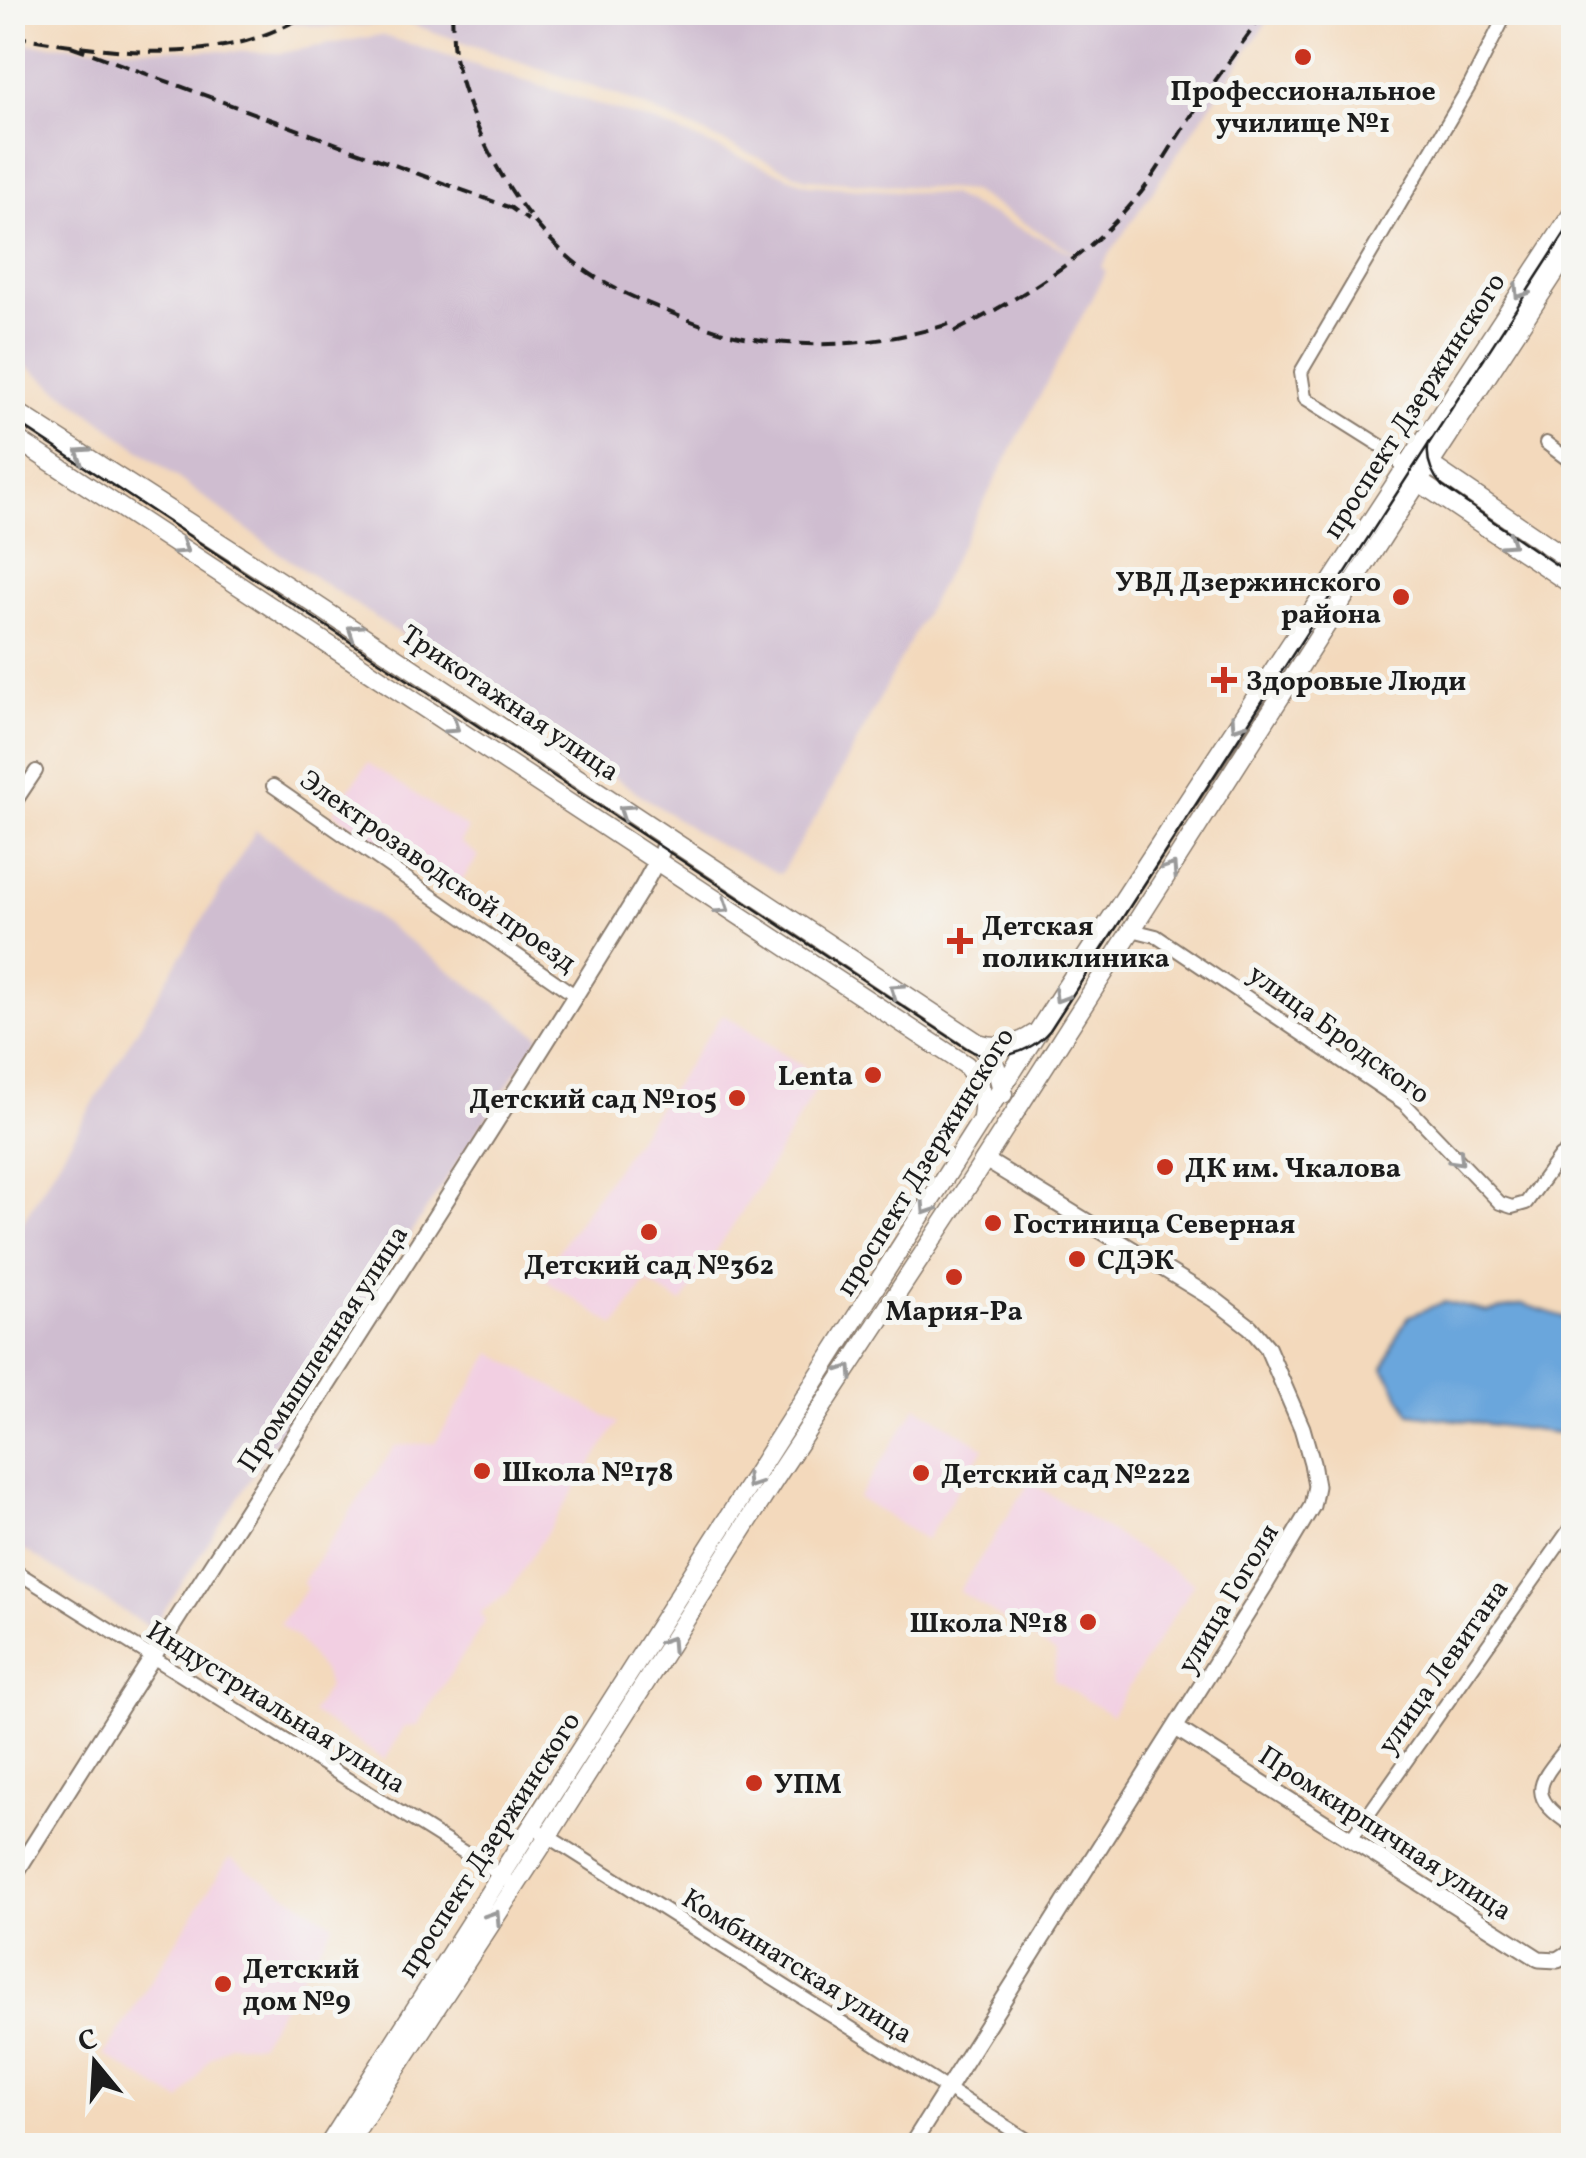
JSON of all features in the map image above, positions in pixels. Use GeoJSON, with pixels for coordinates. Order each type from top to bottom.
{"type":"FeatureCollection","features":[{"type":"Feature","properties":{"kind":"main road","name":"проспект Дзержинского"},"geometry":{"type":"LineString","coordinates":[[540,1831],[1038,1031],[1413,465],[1574,211]]}},
{"type":"Feature","properties":{"kind":"main road","name":"проспект Дзержинского"},"geometry":{"type":"LineString","coordinates":[[328,2146],[762,1498],[1132,930],[1413,465],[1574,243]]}},
{"type":"Feature","properties":{"kind":"main road","name":"Трикотажная улица"},"geometry":{"type":"LineString","coordinates":[[12,409],[978,1043],[996,1067]]}},
{"type":"Feature","properties":{"kind":"main road","name":"Трикотажная улица"},"geometry":{"type":"LineString","coordinates":[[12,436],[966,1065]]}},
{"type":"Feature","properties":{"kind":"main road"},"geometry":{"type":"LineString","coordinates":[[1413,465],[1454,482],[1574,563]]}},
{"type":"Feature","properties":{"kind":"main road"},"geometry":{"type":"LineString","coordinates":[[1413,465],[1574,586]]}},
{"type":"Feature","properties":{"kind":"main road"},"geometry":{"type":"LineString","coordinates":[[978,1043],[1009,1046],[1038,1031]]}},
{"type":"Feature","properties":{"kind":"main road"},"geometry":{"type":"LineString","coordinates":[[966,1065],[1018,1064],[1034,1059],[1061,1039]]}},
{"type":"Feature","properties":{"kind":"main road"},"geometry":{"type":"LineString","coordinates":[[966,1065],[980,1084],[984,1105],[980,1126]]}},
{"type":"Feature","properties":{"kind":"main road"},"geometry":{"type":"LineString","coordinates":[[996,1067],[1002,1089],[1000,1134]]}},
{"type":"Feature","properties":{"kind":"main road","name":"проспект Дзержинского"},"geometry":{"type":"LineString","coordinates":[[346,2146],[508,1880]]}},
{"type":"Feature","properties":{"kind":"street"},"geometry":{"type":"LineString","coordinates":[[1413,465],[1305,398],[1301,372],[1470,85],[1507,12]]}},
{"type":"Feature","properties":{"kind":"street"},"geometry":{"type":"LineString","coordinates":[[1546,444],[1574,464]]}},
{"type":"Feature","properties":{"kind":"street"},"geometry":{"type":"LineString","coordinates":[[12,808],[36,772]]}},
{"type":"Feature","properties":{"kind":"street","name":"Электрозаводской проезд"},"geometry":{"type":"LineString","coordinates":[[274,786],[576,996]]}},
{"type":"Feature","properties":{"kind":"street","name":"Промышленная улица"},"geometry":{"type":"LineString","coordinates":[[12,1880],[518,1090],[656,862],[666,838]]}},
{"type":"Feature","properties":{"kind":"street","name":"улица Бродского"},"geometry":{"type":"LineString","coordinates":[[1132,930],[1156,936],[1404,1103],[1500,1203],[1526,1203],[1560,1156],[1574,1147]]}},
{"type":"Feature","properties":{"kind":"street","name":"улица Гоголя"},"geometry":{"type":"LineString","coordinates":[[911,2146],[1176,1728],[1312,1506],[1316,1486],[1302,1428],[1267,1347],[1250,1327],[1215,1300],[984,1159]]}},
{"type":"Feature","properties":{"kind":"street","name":"улица Левитана"},"geometry":{"type":"LineString","coordinates":[[1351,1838],[1574,1523]]}},
{"type":"Feature","properties":{"kind":"street","name":"Индустриальная улица"},"geometry":{"type":"LineString","coordinates":[[12,1569],[508,1880]]}},
{"type":"Feature","properties":{"kind":"street","name":"Промкирпичная улица"},"geometry":{"type":"LineString","coordinates":[[1176,1728],[1538,1959],[1558,1960],[1573,1950]]}},
{"type":"Feature","properties":{"kind":"street"},"geometry":{"type":"LineString","coordinates":[[1574,1738],[1546,1775],[1540,1793],[1549,1809],[1574,1827]]}},
{"type":"Feature","properties":{"kind":"street","name":"Комбинатская улица"},"geometry":{"type":"LineString","coordinates":[[540,1831],[1036,2146]]}},
{"type":"Feature","properties":{"kind":"shaded area"},"geometry":{"type":"Polygon","coordinates":[[[218,13],[1273,13],[1101,267],[1106,271],[825,802],[780,874],[704,837],[279,553],[13,356],[13,44],[280,53],[381,35],[659,124],[809,185],[950,195],[1085,259],[971,191],[807,179],[625,98],[408,23],[323,27],[218,13]]]}},
{"type":"Feature","properties":{"kind":"shaded area"},"geometry":{"type":"Polygon","coordinates":[[[368,763],[468,829],[460,842],[479,856],[453,893],[333,812],[368,763]]]}},
{"type":"Feature","properties":{"kind":"shaded area"},"geometry":{"type":"Polygon","coordinates":[[[256,830],[540,1036],[152,1629],[13,1543],[13,1238],[256,830]]]}},
{"type":"Feature","properties":{"kind":"shaded area"},"geometry":{"type":"Polygon","coordinates":[[[723,1014],[822,1079],[682,1303],[646,1282],[616,1326],[540,1277],[723,1014]]]}},
{"type":"Feature","properties":{"kind":"shaded area"},"geometry":{"type":"Polygon","coordinates":[[[492,1353],[618,1423],[507,1594],[481,1612],[485,1622],[416,1726],[404,1727],[385,1760],[312,1713],[328,1687],[324,1673],[297,1638],[279,1624],[307,1588],[302,1583],[395,1446],[435,1443],[492,1353]]]}},
{"type":"Feature","properties":{"kind":"shaded area","name":"Детский сад №222"},"geometry":{"type":"Polygon","coordinates":[[[917,1406],[984,1448],[926,1540],[858,1498],[917,1406]]]}},
{"type":"Feature","properties":{"kind":"shaded area","name":"Школа №18"},"geometry":{"type":"Polygon","coordinates":[[[1030,1482],[1194,1583],[1111,1715],[1054,1680],[1056,1653],[959,1591],[1030,1482]]]}},
{"type":"Feature","properties":{"kind":"shaded area","name":"Детский дом №9"},"geometry":{"type":"Polygon","coordinates":[[[229,1858],[334,1924],[259,2044],[230,2044],[210,2058],[181,2101],[104,2055],[229,1858]]]}},
{"type":"Feature","properties":{"kind":"water"},"geometry":{"type":"Polygon","coordinates":[[[1444,1302],[1488,1312],[1522,1304],[1573,1320],[1573,1435],[1410,1414],[1384,1368],[1409,1316],[1444,1302]]]}},
{"type":"Feature","properties":{"kind":"tram line"},"geometry":{"type":"LineString","coordinates":[[12,419],[966,1048],[999,1056],[1022,1051],[1050,1030],[1574,219]]}},
{"type":"Feature","properties":{"kind":"tram line"},"geometry":{"type":"LineString","coordinates":[[1429,442],[1430,466],[1442,486],[1574,577]]}},
{"type":"Feature","properties":{"kind":"railway"},"geometry":{"type":"LineString","coordinates":[[12,36],[151,52],[206,49],[275,31],[313,12]]}},
{"type":"Feature","properties":{"kind":"railway"},"geometry":{"type":"LineString","coordinates":[[452,12],[454,53],[463,87],[500,172],[555,245],[597,278],[707,327],[779,342],[866,341],[949,324]]}},
{"type":"Feature","properties":{"kind":"railway"},"geometry":{"type":"LineString","coordinates":[[954,332],[1056,272],[1102,235],[1149,181],[1265,12]]}},
{"type":"Feature","properties":{"kind":"railway"},"geometry":{"type":"LineString","coordinates":[[71,46],[511,208],[528,220]]}},
{"type":"Feature","properties":{"kind":"place","name":"Профессиональное училище №1"},"geometry":{"type":"Point","coordinates":[1303,57]}},
{"type":"Feature","properties":{"kind":"place","name":"УВД Дзержинского района"},"geometry":{"type":"Point","coordinates":[1401,597]}},
{"type":"Feature","properties":{"kind":"place","name":"Здоровые Люди"},"geometry":{"type":"Point","coordinates":[1224,680]}},
{"type":"Feature","properties":{"kind":"place","name":"Детская поликлиника"},"geometry":{"type":"Point","coordinates":[960,941]}},
{"type":"Feature","properties":{"kind":"place","name":"Lenta"},"geometry":{"type":"Point","coordinates":[873,1075]}},
{"type":"Feature","properties":{"kind":"place","name":"Детский сад №105"},"geometry":{"type":"Point","coordinates":[737,1098]}},
{"type":"Feature","properties":{"kind":"place","name":"ДК им. Чкалова"},"geometry":{"type":"Point","coordinates":[1165,1167]}},
{"type":"Feature","properties":{"kind":"place","name":"Гостиница Северная"},"geometry":{"type":"Point","coordinates":[993,1223]}},
{"type":"Feature","properties":{"kind":"place","name":"Детский сад №362"},"geometry":{"type":"Point","coordinates":[649,1232]}},
{"type":"Feature","properties":{"kind":"place","name":"СДЭК"},"geometry":{"type":"Point","coordinates":[1077,1259]}},
{"type":"Feature","properties":{"kind":"place","name":"Мария-Ра"},"geometry":{"type":"Point","coordinates":[954,1277]}},
{"type":"Feature","properties":{"kind":"place","name":"Школа №178"},"geometry":{"type":"Point","coordinates":[482,1471]}},
{"type":"Feature","properties":{"kind":"place","name":"Детский сад №222"},"geometry":{"type":"Point","coordinates":[921,1473]}},
{"type":"Feature","properties":{"kind":"place","name":"Школа №18"},"geometry":{"type":"Point","coordinates":[1088,1622]}},
{"type":"Feature","properties":{"kind":"place","name":"УПМ"},"geometry":{"type":"Point","coordinates":[754,1783]}},
{"type":"Feature","properties":{"kind":"place","name":"Детский дом №9"},"geometry":{"type":"Point","coordinates":[223,1984]}}]}
